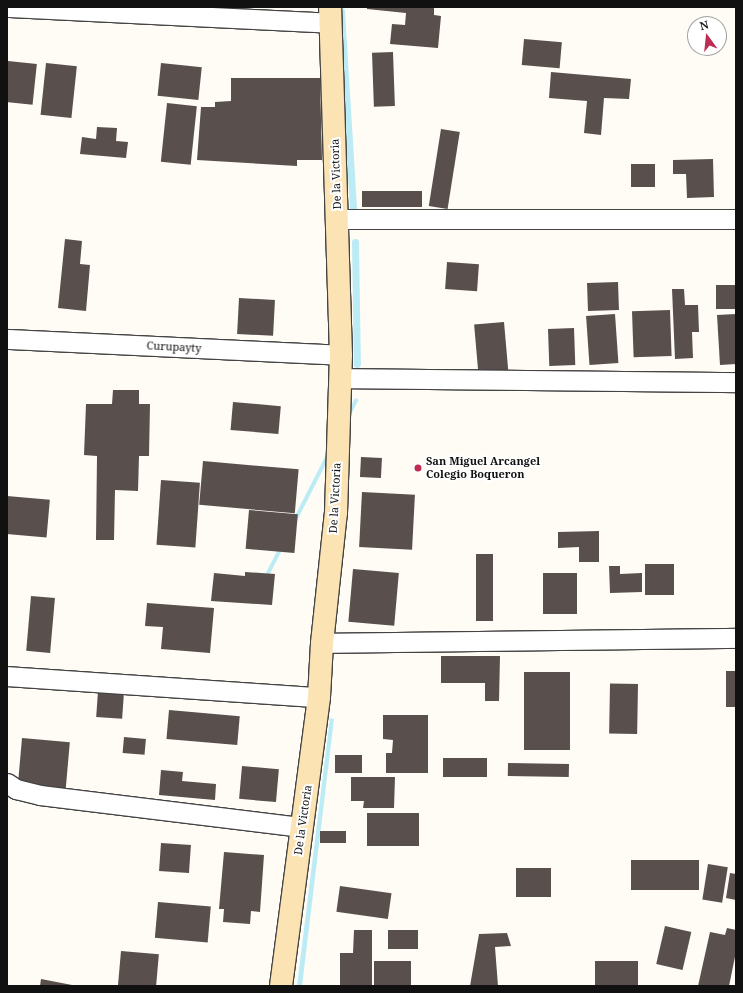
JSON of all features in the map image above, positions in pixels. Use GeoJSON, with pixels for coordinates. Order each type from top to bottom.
{"type":"FeatureCollection","features":[{"type":"Feature","properties":{"kind":"main road","name":"De la Victoria"},"geometry":{"type":"LineString","coordinates":[[281,986],[319,696],[322,642],[336,513],[341,355],[331,15]]}},
{"type":"Feature","properties":{"kind":"street"},"geometry":{"type":"LineString","coordinates":[[7,7],[331,15]]}},
{"type":"Feature","properties":{"kind":"street"},"geometry":{"type":"LineString","coordinates":[[337,219],[736,219]]}},
{"type":"Feature","properties":{"kind":"street","name":"Curupayty"},"geometry":{"type":"LineString","coordinates":[[7,339],[341,355]]}},
{"type":"Feature","properties":{"kind":"street"},"geometry":{"type":"LineString","coordinates":[[340,378],[736,382]]}},
{"type":"Feature","properties":{"kind":"street"},"geometry":{"type":"LineString","coordinates":[[322,642],[736,638]]}},
{"type":"Feature","properties":{"kind":"street"},"geometry":{"type":"LineString","coordinates":[[7,676],[319,696]]}},
{"type":"Feature","properties":{"kind":"street"},"geometry":{"type":"LineString","coordinates":[[7,783],[25,792],[40,795],[302,826]]}},
{"type":"Feature","properties":{"kind":"water"},"geometry":{"type":"Polygon","coordinates":[[[355,398],[359,400],[255,603],[251,601],[355,398]]]}},
{"type":"Feature","properties":{"kind":"water"},"geometry":{"type":"Polygon","coordinates":[[[330,718],[334,719],[302,986],[297,986],[330,718]]]}},
{"type":"Feature","properties":{"kind":"building"},"geometry":{"type":"Polygon","coordinates":[[[367,7],[434,7],[434,15],[441,16],[438,48],[390,44],[392,24],[405,25],[406,13],[367,9],[367,7]]]}},
{"type":"Feature","properties":{"kind":"building"},"geometry":{"type":"Polygon","coordinates":[[[524,39],[562,42],[560,68],[522,65],[524,39]]]}},
{"type":"Feature","properties":{"kind":"building"},"geometry":{"type":"Polygon","coordinates":[[[393,52],[395,106],[374,107],[372,53],[393,52]]]}},
{"type":"Feature","properties":{"kind":"building"},"geometry":{"type":"Polygon","coordinates":[[[8,61],[37,64],[33,105],[7,102],[8,61]]]}},
{"type":"Feature","properties":{"kind":"building"},"geometry":{"type":"Polygon","coordinates":[[[46,63],[77,66],[71,118],[41,115],[46,63]]]}},
{"type":"Feature","properties":{"kind":"building"},"geometry":{"type":"Polygon","coordinates":[[[161,63],[202,67],[198,100],[158,96],[161,63]]]}},
{"type":"Feature","properties":{"kind":"building"},"geometry":{"type":"Polygon","coordinates":[[[551,72],[631,79],[629,99],[604,98],[601,135],[584,133],[587,101],[549,98],[551,72]]]}},
{"type":"Feature","properties":{"kind":"building"},"geometry":{"type":"Polygon","coordinates":[[[231,78],[320,78],[322,160],[297,160],[297,166],[197,160],[201,107],[215,107],[215,102],[231,101],[231,78]]]}},
{"type":"Feature","properties":{"kind":"building"},"geometry":{"type":"Polygon","coordinates":[[[167,103],[197,106],[191,165],[161,162],[167,103]]]}},
{"type":"Feature","properties":{"kind":"building"},"geometry":{"type":"Polygon","coordinates":[[[97,127],[117,128],[116,141],[128,142],[126,158],[80,154],[82,137],[96,139],[97,127]]]}},
{"type":"Feature","properties":{"kind":"building"},"geometry":{"type":"Polygon","coordinates":[[[441,129],[460,132],[448,209],[429,206],[441,129]]]}},
{"type":"Feature","properties":{"kind":"building"},"geometry":{"type":"Polygon","coordinates":[[[713,159],[714,197],[687,198],[686,174],[673,174],[673,160],[713,159]]]}},
{"type":"Feature","properties":{"kind":"building"},"geometry":{"type":"Polygon","coordinates":[[[631,164],[655,164],[655,187],[631,187],[631,164]]]}},
{"type":"Feature","properties":{"kind":"building"},"geometry":{"type":"Polygon","coordinates":[[[362,191],[422,191],[422,207],[362,207],[362,191]]]}},
{"type":"Feature","properties":{"kind":"building"},"geometry":{"type":"Polygon","coordinates":[[[65,239],[82,241],[80,264],[90,265],[86,311],[58,308],[65,239]]]}},
{"type":"Feature","properties":{"kind":"building"},"geometry":{"type":"Polygon","coordinates":[[[447,262],[479,264],[477,291],[445,289],[447,262]]]}},
{"type":"Feature","properties":{"kind":"building"},"geometry":{"type":"Polygon","coordinates":[[[618,282],[619,310],[588,311],[587,283],[618,282]]]}},
{"type":"Feature","properties":{"kind":"building"},"geometry":{"type":"Polygon","coordinates":[[[716,285],[736,285],[736,309],[716,309],[716,285]]]}},
{"type":"Feature","properties":{"kind":"building"},"geometry":{"type":"Polygon","coordinates":[[[672,289],[684,289],[685,305],[698,305],[699,332],[692,332],[693,358],[675,359],[672,289]]]}},
{"type":"Feature","properties":{"kind":"building"},"geometry":{"type":"Polygon","coordinates":[[[239,298],[275,300],[273,336],[237,334],[239,298]]]}},
{"type":"Feature","properties":{"kind":"building"},"geometry":{"type":"Polygon","coordinates":[[[670,310],[672,356],[634,357],[632,311],[670,310]]]}},
{"type":"Feature","properties":{"kind":"building"},"geometry":{"type":"Polygon","coordinates":[[[615,314],[618,363],[589,365],[586,316],[615,314]]]}},
{"type":"Feature","properties":{"kind":"building"},"geometry":{"type":"Polygon","coordinates":[[[736,314],[736,364],[720,365],[717,315],[736,314]]]}},
{"type":"Feature","properties":{"kind":"building"},"geometry":{"type":"Polygon","coordinates":[[[504,322],[508,370],[478,372],[474,325],[504,322]]]}},
{"type":"Feature","properties":{"kind":"building"},"geometry":{"type":"Polygon","coordinates":[[[574,328],[575,365],[549,366],[548,329],[574,328]]]}},
{"type":"Feature","properties":{"kind":"building"},"geometry":{"type":"Polygon","coordinates":[[[113,390],[139,390],[139,404],[150,404],[149,456],[139,456],[138,491],[115,490],[114,540],[96,540],[97,456],[84,455],[86,404],[112,404],[113,390]]]}},
{"type":"Feature","properties":{"kind":"building"},"geometry":{"type":"Polygon","coordinates":[[[233,402],[281,406],[278,434],[231,430],[233,402]]]}},
{"type":"Feature","properties":{"kind":"building"},"geometry":{"type":"Polygon","coordinates":[[[361,457],[382,458],[381,478],[360,477],[361,457]]]}},
{"type":"Feature","properties":{"kind":"building"},"geometry":{"type":"Polygon","coordinates":[[[203,461],[299,469],[295,513],[199,505],[203,461]]]}},
{"type":"Feature","properties":{"kind":"building"},"geometry":{"type":"Polygon","coordinates":[[[161,480],[200,483],[195,548],[156,545],[161,480]]]}},
{"type":"Feature","properties":{"kind":"building"},"geometry":{"type":"Polygon","coordinates":[[[362,492],[415,495],[412,550],[359,547],[362,492]]]}},
{"type":"Feature","properties":{"kind":"building"},"geometry":{"type":"Polygon","coordinates":[[[7,496],[50,500],[47,538],[7,534],[7,496]]]}},
{"type":"Feature","properties":{"kind":"building"},"geometry":{"type":"Polygon","coordinates":[[[249,510],[298,514],[294,553],[246,549],[249,510]]]}},
{"type":"Feature","properties":{"kind":"building"},"geometry":{"type":"Polygon","coordinates":[[[599,531],[599,562],[579,562],[579,547],[558,548],[558,532],[599,531]]]}},
{"type":"Feature","properties":{"kind":"building"},"geometry":{"type":"Polygon","coordinates":[[[476,554],[493,554],[493,621],[476,621],[476,554]]]}},
{"type":"Feature","properties":{"kind":"building"},"geometry":{"type":"Polygon","coordinates":[[[645,564],[674,564],[674,595],[645,595],[645,564]]]}},
{"type":"Feature","properties":{"kind":"building"},"geometry":{"type":"Polygon","coordinates":[[[609,566],[620,566],[620,574],[642,573],[642,592],[610,593],[609,566]]]}},
{"type":"Feature","properties":{"kind":"building"},"geometry":{"type":"Polygon","coordinates":[[[353,569],[399,573],[394,626],[348,622],[353,569]]]}},
{"type":"Feature","properties":{"kind":"building"},"geometry":{"type":"Polygon","coordinates":[[[245,572],[275,574],[272,605],[211,601],[214,573],[245,576],[245,572]]]}},
{"type":"Feature","properties":{"kind":"building"},"geometry":{"type":"Polygon","coordinates":[[[543,573],[577,573],[577,614],[543,614],[543,573]]]}},
{"type":"Feature","properties":{"kind":"building"},"geometry":{"type":"Polygon","coordinates":[[[31,596],[55,598],[50,653],[26,651],[31,596]]]}},
{"type":"Feature","properties":{"kind":"building"},"geometry":{"type":"Polygon","coordinates":[[[147,603],[214,608],[210,653],[161,649],[163,627],[145,626],[147,603]]]}},
{"type":"Feature","properties":{"kind":"building"},"geometry":{"type":"Polygon","coordinates":[[[441,656],[500,656],[499,701],[485,701],[485,683],[441,683],[441,656]]]}},
{"type":"Feature","properties":{"kind":"building"},"geometry":{"type":"Polygon","coordinates":[[[726,671],[736,671],[736,707],[726,707],[726,671]]]}},
{"type":"Feature","properties":{"kind":"building"},"geometry":{"type":"Polygon","coordinates":[[[524,672],[570,672],[570,750],[524,750],[524,672]]]}},
{"type":"Feature","properties":{"kind":"building"},"geometry":{"type":"Polygon","coordinates":[[[610,684],[638,684],[637,734],[609,734],[610,684]]]}},
{"type":"Feature","properties":{"kind":"building"},"geometry":{"type":"Polygon","coordinates":[[[98,691],[124,693],[122,719],[96,717],[98,691]]]}},
{"type":"Feature","properties":{"kind":"building"},"geometry":{"type":"Polygon","coordinates":[[[169,710],[240,716],[237,745],[166,739],[169,710]]]}},
{"type":"Feature","properties":{"kind":"building"},"geometry":{"type":"Polygon","coordinates":[[[383,715],[428,715],[428,773],[386,773],[386,753],[392,753],[393,740],[383,739],[383,715]]]}},
{"type":"Feature","properties":{"kind":"building"},"geometry":{"type":"Polygon","coordinates":[[[124,737],[146,739],[145,755],[123,753],[124,737]]]}},
{"type":"Feature","properties":{"kind":"building"},"geometry":{"type":"Polygon","coordinates":[[[22,738],[70,742],[66,789],[18,785],[22,738]]]}},
{"type":"Feature","properties":{"kind":"building"},"geometry":{"type":"Polygon","coordinates":[[[335,755],[362,755],[362,773],[335,773],[335,755]]]}},
{"type":"Feature","properties":{"kind":"building"},"geometry":{"type":"Polygon","coordinates":[[[443,758],[487,758],[487,777],[443,777],[443,758]]]}},
{"type":"Feature","properties":{"kind":"building"},"geometry":{"type":"Polygon","coordinates":[[[508,763],[569,764],[569,777],[508,776],[508,763]]]}},
{"type":"Feature","properties":{"kind":"building"},"geometry":{"type":"Polygon","coordinates":[[[242,766],[279,769],[276,802],[239,799],[242,766]]]}},
{"type":"Feature","properties":{"kind":"building"},"geometry":{"type":"Polygon","coordinates":[[[161,770],[183,772],[182,781],[216,784],[215,800],[159,795],[161,770]]]}},
{"type":"Feature","properties":{"kind":"building"},"geometry":{"type":"Polygon","coordinates":[[[351,777],[395,777],[394,808],[363,808],[364,801],[351,801],[351,777]]]}},
{"type":"Feature","properties":{"kind":"building"},"geometry":{"type":"Polygon","coordinates":[[[367,813],[419,813],[419,846],[367,846],[367,813]]]}},
{"type":"Feature","properties":{"kind":"building"},"geometry":{"type":"Polygon","coordinates":[[[320,831],[346,831],[346,843],[320,843],[320,831]]]}},
{"type":"Feature","properties":{"kind":"building"},"geometry":{"type":"Polygon","coordinates":[[[161,843],[191,845],[189,873],[159,871],[161,843]]]}},
{"type":"Feature","properties":{"kind":"building"},"geometry":{"type":"Polygon","coordinates":[[[224,852],[264,855],[260,912],[251,911],[250,924],[223,922],[224,909],[219,909],[224,852]]]}},
{"type":"Feature","properties":{"kind":"building"},"geometry":{"type":"Polygon","coordinates":[[[631,860],[699,860],[699,890],[631,890],[631,860]]]}},
{"type":"Feature","properties":{"kind":"building"},"geometry":{"type":"Polygon","coordinates":[[[708,864],[728,867],[722,903],[702,900],[708,864]]]}},
{"type":"Feature","properties":{"kind":"building"},"geometry":{"type":"Polygon","coordinates":[[[516,868],[551,868],[551,897],[516,897],[516,868]]]}},
{"type":"Feature","properties":{"kind":"building"},"geometry":{"type":"Polygon","coordinates":[[[730,873],[736,874],[736,900],[726,898],[730,873]]]}},
{"type":"Feature","properties":{"kind":"building"},"geometry":{"type":"Polygon","coordinates":[[[340,886],[391,893],[388,919],[336,912],[340,886]]]}},
{"type":"Feature","properties":{"kind":"building"},"geometry":{"type":"Polygon","coordinates":[[[158,902],[211,907],[208,942],[155,938],[158,902]]]}},
{"type":"Feature","properties":{"kind":"building"},"geometry":{"type":"Polygon","coordinates":[[[665,926],[691,932],[683,970],[656,964],[665,926]]]}},
{"type":"Feature","properties":{"kind":"building"},"geometry":{"type":"Polygon","coordinates":[[[727,928],[736,930],[736,952],[729,986],[698,986],[710,932],[725,935],[727,928]]]}},
{"type":"Feature","properties":{"kind":"building"},"geometry":{"type":"Polygon","coordinates":[[[354,930],[372,930],[372,986],[340,986],[340,953],[353,953],[354,930]]]}},
{"type":"Feature","properties":{"kind":"building"},"geometry":{"type":"Polygon","coordinates":[[[388,930],[418,930],[418,949],[388,949],[388,930]]]}},
{"type":"Feature","properties":{"kind":"building"},"geometry":{"type":"Polygon","coordinates":[[[507,933],[511,946],[495,947],[498,986],[470,986],[479,934],[507,933]]]}},
{"type":"Feature","properties":{"kind":"building"},"geometry":{"type":"Polygon","coordinates":[[[121,951],[159,954],[156,986],[118,986],[121,951]]]}},
{"type":"Feature","properties":{"kind":"building"},"geometry":{"type":"Polygon","coordinates":[[[374,961],[411,961],[411,986],[374,986],[374,961]]]}},
{"type":"Feature","properties":{"kind":"building"},"geometry":{"type":"Polygon","coordinates":[[[595,961],[638,961],[638,986],[595,986],[595,961]]]}},
{"type":"Feature","properties":{"kind":"building"},"geometry":{"type":"Polygon","coordinates":[[[41,979],[72,985],[40,986],[41,979]]]}},
{"type":"Feature","properties":{"kind":"waterway"},"geometry":{"type":"LineString","coordinates":[[341,11],[353,209]]}},
{"type":"Feature","properties":{"kind":"waterway"},"geometry":{"type":"LineString","coordinates":[[355,242],[357,364]]}},
{"type":"Feature","properties":{"kind":"place","name":"San Miguel Arcangel Colegio Boqueron"},"geometry":{"type":"Point","coordinates":[418,468]}}]}
